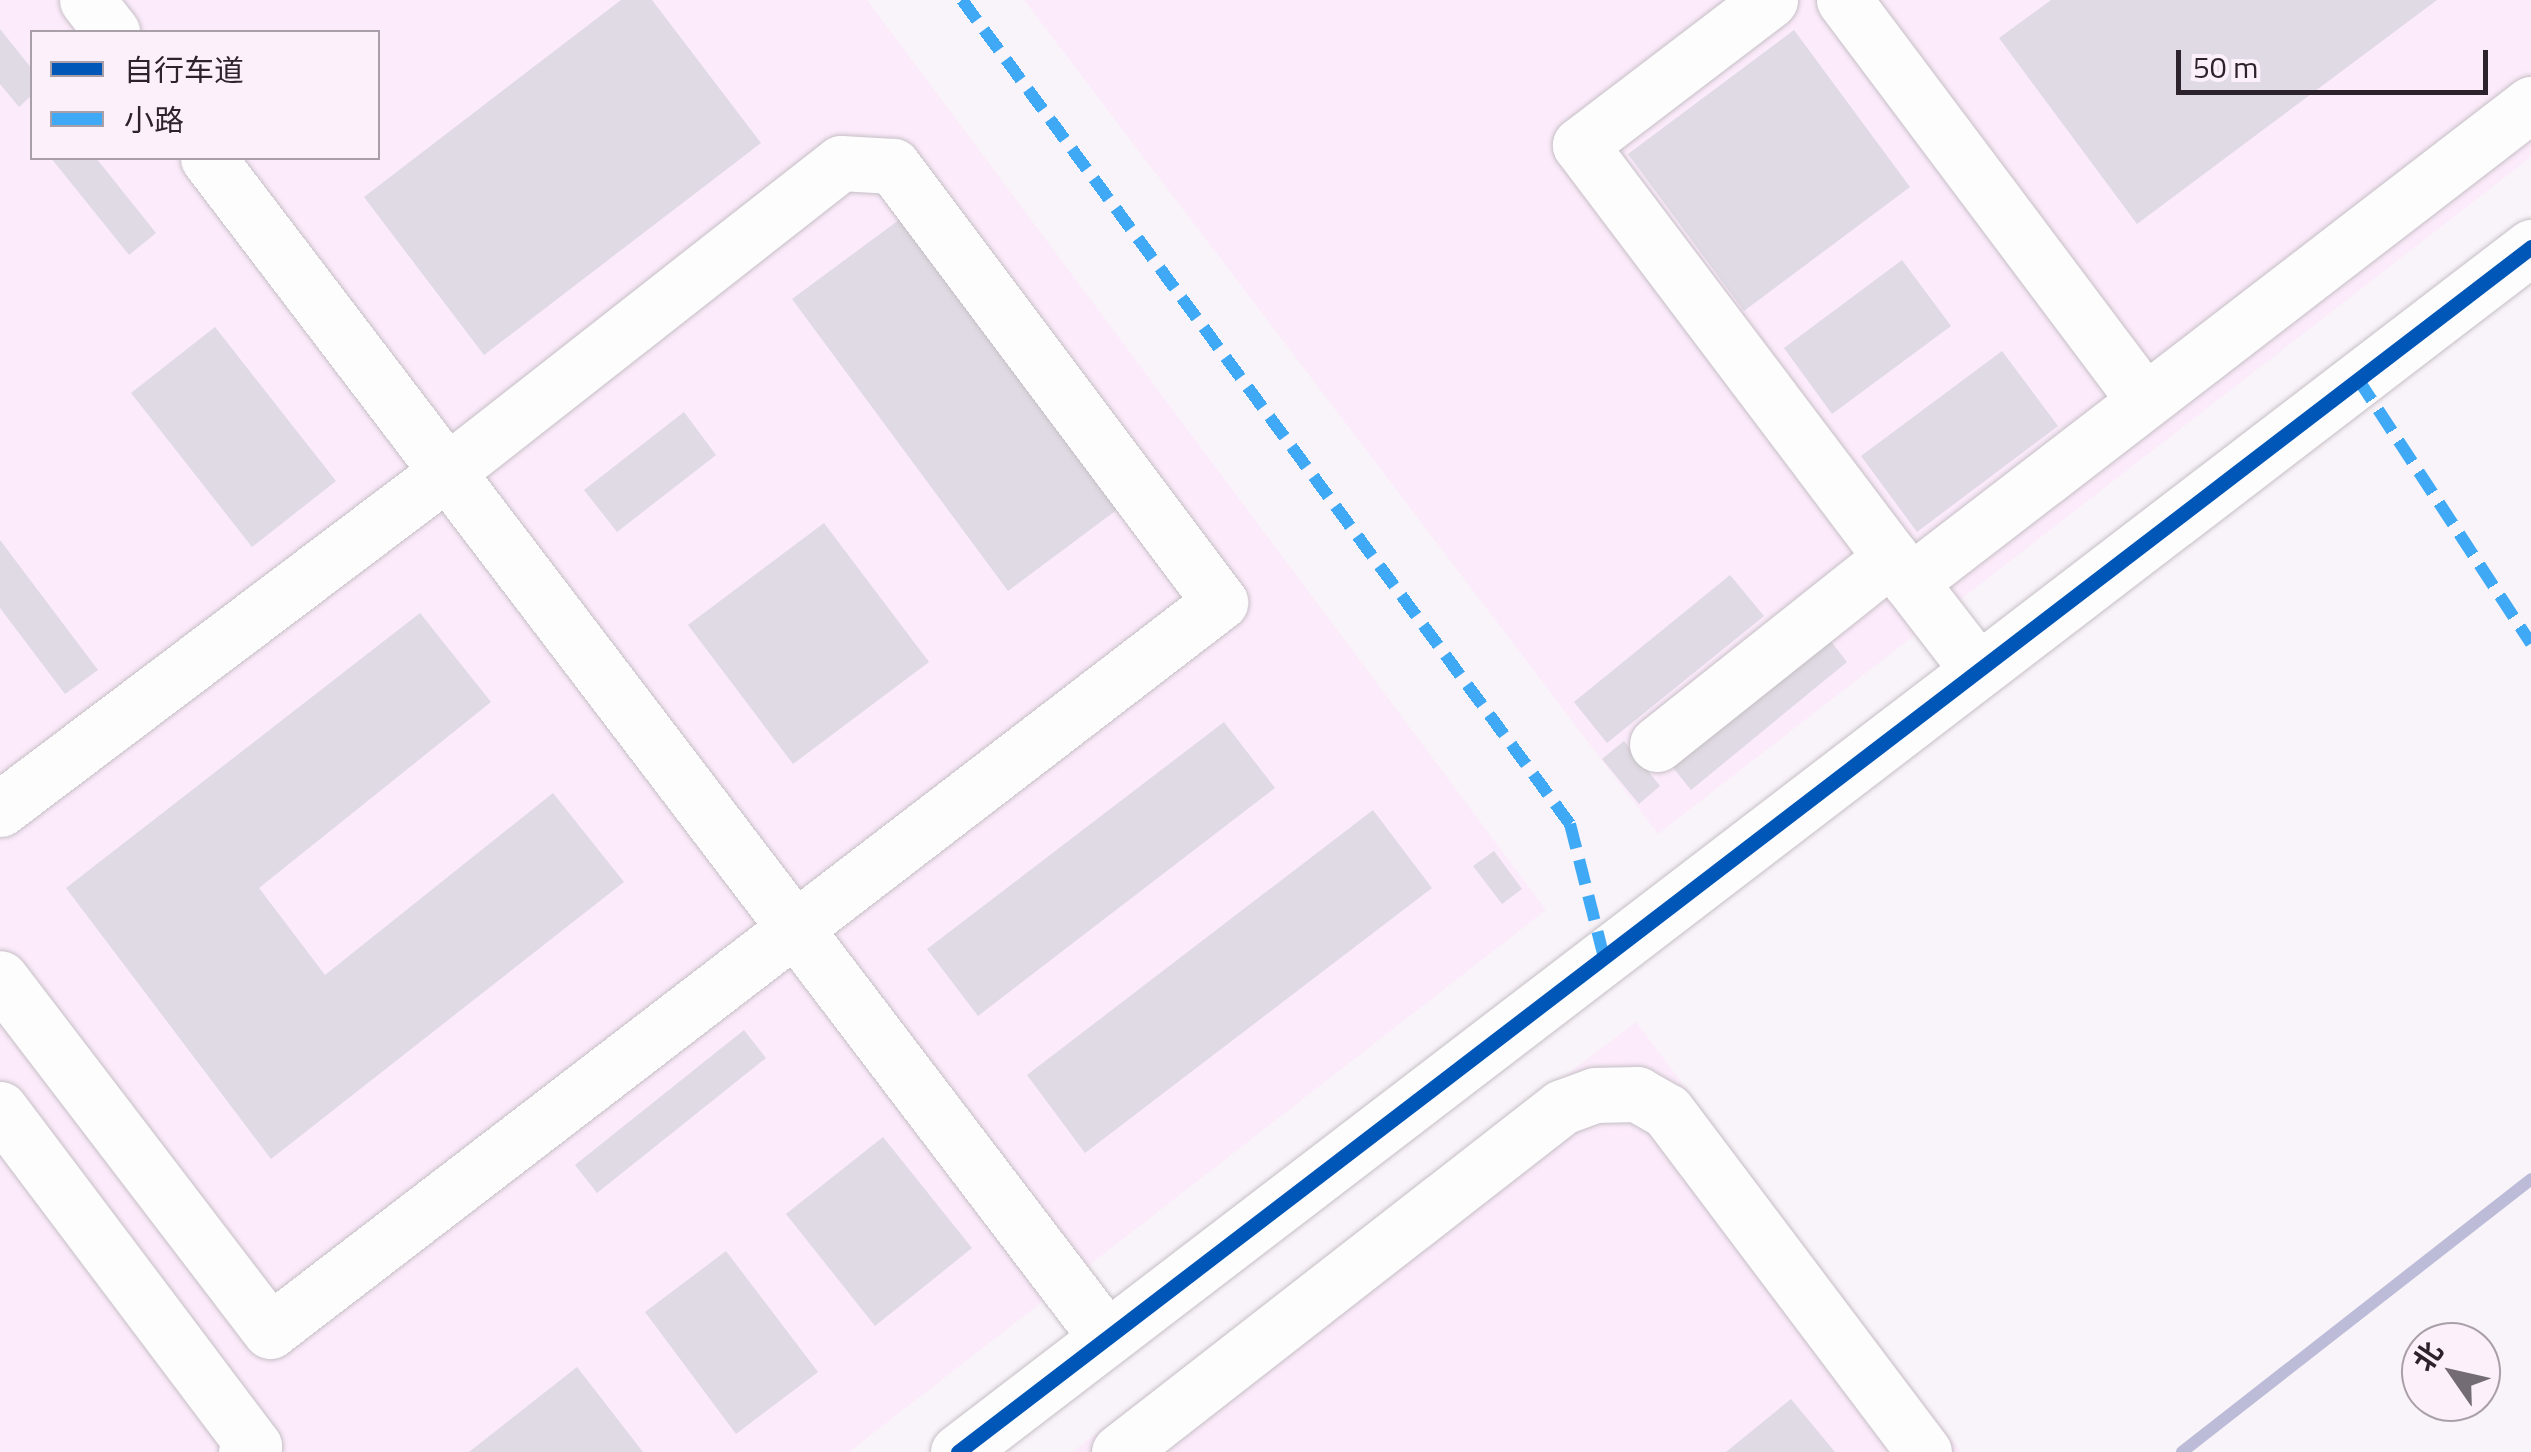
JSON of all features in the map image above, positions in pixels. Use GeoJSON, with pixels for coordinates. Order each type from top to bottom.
{"type":"FeatureCollection","features":[{"type":"Feature","properties":{"kind":"street"},"geometry":{"type":"LineString","coordinates":[[87,0],[110,30]]}},
{"type":"Feature","properties":{"kind":"street"},"geometry":{"type":"LineString","coordinates":[[1770,0],[1580,145],[1978,670]]}},
{"type":"Feature","properties":{"kind":"street"},"geometry":{"type":"LineString","coordinates":[[1844,0],[2145,401]]}},
{"type":"Feature","properties":{"kind":"street"},"geometry":{"type":"LineString","coordinates":[[1657,744],[2145,401],[2531,104]]}},
{"type":"Feature","properties":{"kind":"street"},"geometry":{"type":"LineString","coordinates":[[210,160],[1107,1338]]}},
{"type":"Feature","properties":{"kind":"street"},"geometry":{"type":"LineString","coordinates":[[0,808],[448,471],[841,163],[894,166],[1220,602],[270,1331],[0,978]]}},
{"type":"Feature","properties":{"kind":"street"},"geometry":{"type":"LineString","coordinates":[[958,1452],[2531,247]]}},
{"type":"Feature","properties":{"kind":"street"},"geometry":{"type":"LineString","coordinates":[[1118,1452],[1562,1107],[1595,1094],[1638,1094],[1667,1111],[1924,1452]]}},
{"type":"Feature","properties":{"kind":"street"},"geometry":{"type":"LineString","coordinates":[[0,1109],[254,1446],[246,1452]]}},
{"type":"Feature","properties":{"kind":"shaded area"},"geometry":{"type":"Polygon","coordinates":[[[0,0],[867,0],[1546,910],[849,1452],[0,1452],[0,0]]]}},
{"type":"Feature","properties":{"kind":"shaded area"},"geometry":{"type":"Polygon","coordinates":[[[1024,0],[2531,0],[2531,157],[1658,834],[1024,0]]]}},
{"type":"Feature","properties":{"kind":"shaded area"},"geometry":{"type":"Polygon","coordinates":[[[1636,1022],[1961,1452],[1072,1452],[1636,1022]]]}},
{"type":"Feature","properties":{"kind":"building"},"geometry":{"type":"Polygon","coordinates":[[[621,0],[652,0],[761,143],[484,355],[364,197],[621,0]]]}},
{"type":"Feature","properties":{"kind":"building"},"geometry":{"type":"Polygon","coordinates":[[[2051,0],[2437,0],[2137,224],[1999,38],[2051,0]]]}},
{"type":"Feature","properties":{"kind":"building"},"geometry":{"type":"Polygon","coordinates":[[[0,29],[30,66],[30,97],[19,107],[0,84],[0,29]]]}},
{"type":"Feature","properties":{"kind":"building"},"geometry":{"type":"Polygon","coordinates":[[[1794,30],[1910,187],[1744,311],[1628,154],[1794,30]]]}},
{"type":"Feature","properties":{"kind":"building"},"geometry":{"type":"Polygon","coordinates":[[[53,160],[98,160],[156,233],[129,255],[53,160]]]}},
{"type":"Feature","properties":{"kind":"building"},"geometry":{"type":"Polygon","coordinates":[[[907,214],[1122,506],[1008,591],[792,299],[907,214]]]}},
{"type":"Feature","properties":{"kind":"building"},"geometry":{"type":"Polygon","coordinates":[[[1902,260],[1951,326],[1832,414],[1784,348],[1902,260]]]}},
{"type":"Feature","properties":{"kind":"building"},"geometry":{"type":"Polygon","coordinates":[[[215,327],[336,481],[252,547],[131,393],[215,327]]]}},
{"type":"Feature","properties":{"kind":"building"},"geometry":{"type":"Polygon","coordinates":[[[2002,351],[2058,426],[1917,532],[1861,456],[2002,351]]]}},
{"type":"Feature","properties":{"kind":"building"},"geometry":{"type":"Polygon","coordinates":[[[684,412],[716,455],[617,532],[584,490],[684,412]]]}},
{"type":"Feature","properties":{"kind":"building"},"geometry":{"type":"Polygon","coordinates":[[[824,523],[929,662],[793,764],[688,625],[824,523]]]}},
{"type":"Feature","properties":{"kind":"building"},"geometry":{"type":"Polygon","coordinates":[[[0,540],[98,670],[65,694],[0,608],[0,540]]]}},
{"type":"Feature","properties":{"kind":"building"},"geometry":{"type":"Polygon","coordinates":[[[1730,575],[1764,616],[1607,743],[1574,702],[1730,575]]]}},
{"type":"Feature","properties":{"kind":"building"},"geometry":{"type":"Polygon","coordinates":[[[420,613],[491,702],[259,888],[325,975],[553,793],[624,882],[271,1159],[66,888],[420,613]]]}},
{"type":"Feature","properties":{"kind":"building"},"geometry":{"type":"Polygon","coordinates":[[[1827,636],[1847,662],[1691,790],[1670,764],[1827,636]]]}},
{"type":"Feature","properties":{"kind":"building"},"geometry":{"type":"Polygon","coordinates":[[[1224,722],[1275,788],[978,1016],[927,949],[1224,722]]]}},
{"type":"Feature","properties":{"kind":"building"},"geometry":{"type":"Polygon","coordinates":[[[1624,741],[1660,786],[1639,804],[1602,759],[1624,741]]]}},
{"type":"Feature","properties":{"kind":"building"},"geometry":{"type":"Polygon","coordinates":[[[1373,810],[1432,888],[1085,1153],[1027,1075],[1373,810]]]}},
{"type":"Feature","properties":{"kind":"building"},"geometry":{"type":"Polygon","coordinates":[[[1494,851],[1522,889],[1502,904],[1473,866],[1494,851]]]}},
{"type":"Feature","properties":{"kind":"building"},"geometry":{"type":"Polygon","coordinates":[[[744,1030],[766,1058],[597,1193],[575,1165],[744,1030]]]}},
{"type":"Feature","properties":{"kind":"building"},"geometry":{"type":"Polygon","coordinates":[[[883,1137],[972,1248],[875,1326],[786,1214],[883,1137]]]}},
{"type":"Feature","properties":{"kind":"building"},"geometry":{"type":"Polygon","coordinates":[[[726,1251],[818,1372],[736,1434],[645,1312],[726,1251]]]}},
{"type":"Feature","properties":{"kind":"building"},"geometry":{"type":"Polygon","coordinates":[[[577,1367],[643,1452],[469,1452],[577,1367]]]}},
{"type":"Feature","properties":{"kind":"building"},"geometry":{"type":"Polygon","coordinates":[[[1791,1399],[1835,1452],[1726,1452],[1791,1399]]]}},
{"type":"Feature","properties":{"kind":"waterway"},"geometry":{"type":"LineString","coordinates":[[2182,1452],[2531,1179]]}},
{"type":"Feature","properties":{"kind":"marked path"},"geometry":{"type":"LineString","coordinates":[[962,0],[1570,824],[1604,957]]}},
{"type":"Feature","properties":{"kind":"marked path"},"geometry":{"type":"LineString","coordinates":[[2358,379],[2531,643]]}},
{"type":"Feature","properties":{"kind":"cycle path"},"geometry":{"type":"LineString","coordinates":[[958,1452],[2531,247]]}}]}
